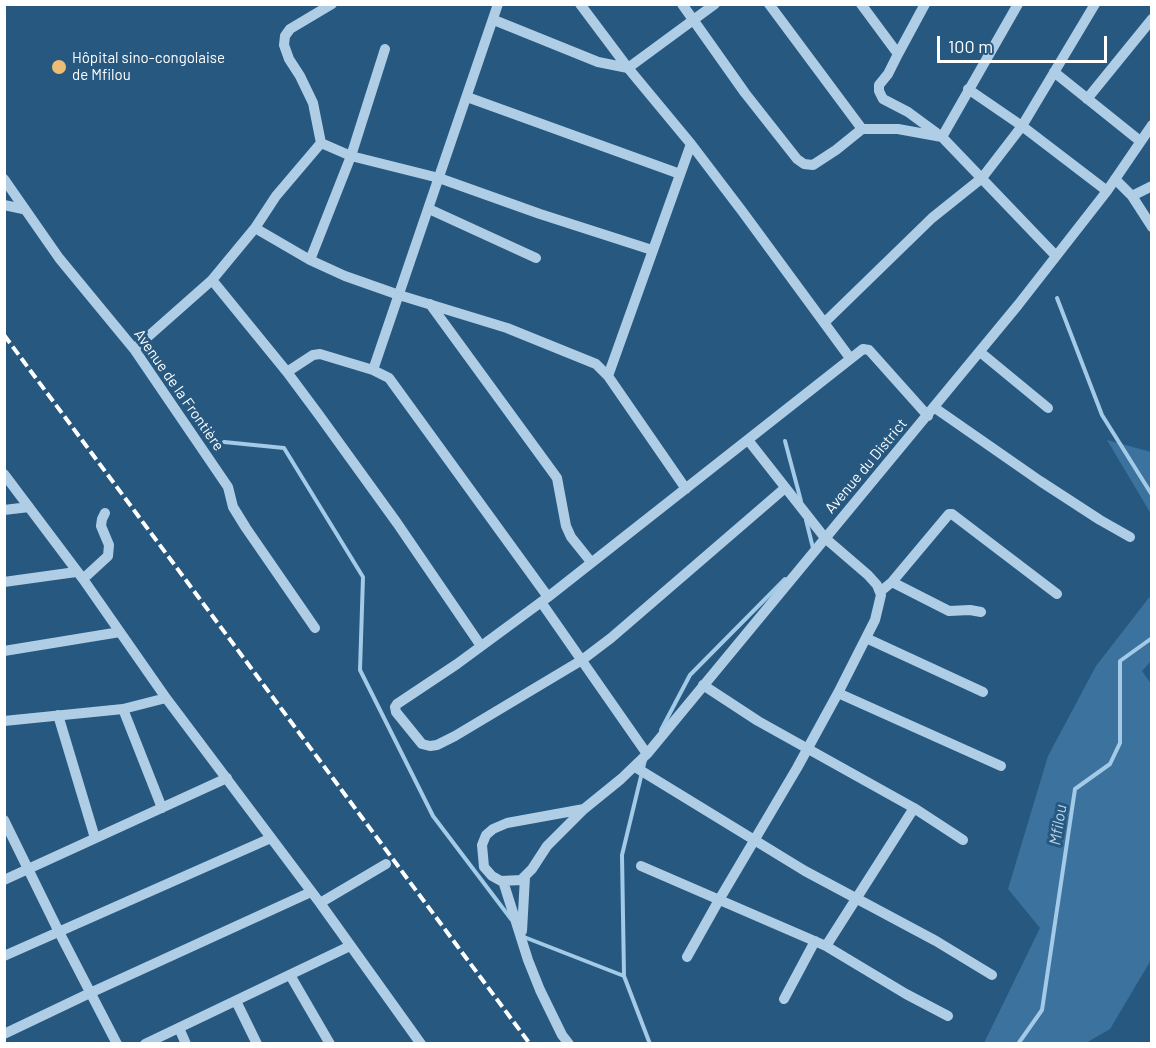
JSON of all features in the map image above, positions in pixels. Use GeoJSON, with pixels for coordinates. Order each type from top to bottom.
{"type":"FeatureCollection","features":[{"type":"Feature","properties":{"kind":"street"},"geometry":{"type":"LineString","coordinates":[[321,142],[313,103],[284,45],[285,36],[290,29],[332,4]]}},
{"type":"Feature","properties":{"kind":"street"},"geometry":{"type":"LineString","coordinates":[[373,370],[498,4]]}},
{"type":"Feature","properties":{"kind":"street"},"geometry":{"type":"LineString","coordinates":[[580,4],[628,68],[691,144],[850,358]]}},
{"type":"Feature","properties":{"kind":"street"},"geometry":{"type":"LineString","coordinates":[[682,4],[770,126],[797,159],[804,164],[813,165],[837,150],[862,129],[898,129],[942,137]]}},
{"type":"Feature","properties":{"kind":"street"},"geometry":{"type":"LineString","coordinates":[[494,20],[598,62],[628,68],[715,4]]}},
{"type":"Feature","properties":{"kind":"street"},"geometry":{"type":"LineString","coordinates":[[769,4],[862,129]]}},
{"type":"Feature","properties":{"kind":"street"},"geometry":{"type":"LineString","coordinates":[[861,4],[898,54]]}},
{"type":"Feature","properties":{"kind":"street"},"geometry":{"type":"LineString","coordinates":[[925,4],[888,74],[879,85],[879,91],[884,99],[908,112],[942,137],[1056,256]]}},
{"type":"Feature","properties":{"kind":"street"},"geometry":{"type":"LineString","coordinates":[[942,137],[1018,4]]}},
{"type":"Feature","properties":{"kind":"street"},"geometry":{"type":"LineString","coordinates":[[825,322],[932,219],[982,178],[1022,126],[1095,4]]}},
{"type":"Feature","properties":{"kind":"street"},"geometry":{"type":"LineString","coordinates":[[1087,99],[1152,19]]}},
{"type":"Feature","properties":{"kind":"street"},"geometry":{"type":"LineString","coordinates":[[310,260],[351,156],[385,49]]}},
{"type":"Feature","properties":{"kind":"street"},"geometry":{"type":"LineString","coordinates":[[1054,72],[1140,141]]}},
{"type":"Feature","properties":{"kind":"street"},"geometry":{"type":"LineString","coordinates":[[968,90],[1022,126],[1107,190]]}},
{"type":"Feature","properties":{"kind":"street"},"geometry":{"type":"LineString","coordinates":[[467,97],[680,174]]}},
{"type":"Feature","properties":{"kind":"street","name":"Avenue du District"},"geometry":{"type":"LineString","coordinates":[[522,941],[525,877],[547,846],[584,809],[635,767],[647,754],[980,352],[1107,190],[1152,125]]}},
{"type":"Feature","properties":{"kind":"street"},"geometry":{"type":"LineString","coordinates":[[321,142],[351,156],[439,178],[652,250]]}},
{"type":"Feature","properties":{"kind":"street"},"geometry":{"type":"LineString","coordinates":[[134,349],[212,280],[255,228],[276,196],[321,142]]}},
{"type":"Feature","properties":{"kind":"street"},"geometry":{"type":"LineString","coordinates":[[608,376],[691,144]]}},
{"type":"Feature","properties":{"kind":"street","name":"Avenue de la Frontière"},"geometry":{"type":"LineString","coordinates":[[4,179],[59,258],[134,349],[228,487],[233,507],[315,628]]}},
{"type":"Feature","properties":{"kind":"street"},"geometry":{"type":"LineString","coordinates":[[1115,179],[1132,196],[1152,227]]}},
{"type":"Feature","properties":{"kind":"street"},"geometry":{"type":"LineString","coordinates":[[1132,196],[1152,186]]}},
{"type":"Feature","properties":{"kind":"street"},"geometry":{"type":"LineString","coordinates":[[4,205],[23,209]]}},
{"type":"Feature","properties":{"kind":"street"},"geometry":{"type":"LineString","coordinates":[[429,208],[536,258]]}},
{"type":"Feature","properties":{"kind":"street"},"geometry":{"type":"LineString","coordinates":[[255,228],[310,260],[345,276],[507,328],[596,364],[608,376],[686,489]]}},
{"type":"Feature","properties":{"kind":"street"},"geometry":{"type":"LineString","coordinates":[[212,280],[287,372],[397,523],[481,646]]}},
{"type":"Feature","properties":{"kind":"street"},"geometry":{"type":"LineString","coordinates":[[430,303],[557,478],[566,526],[571,537],[591,562]]}},
{"type":"Feature","properties":{"kind":"street"},"geometry":{"type":"LineString","coordinates":[[785,488],[611,638],[582,660],[455,736],[437,745],[422,744],[396,712],[397,704],[544,599],[863,348],[869,350],[931,412],[1130,537]]}},
{"type":"Feature","properties":{"kind":"street"},"geometry":{"type":"LineString","coordinates":[[980,352],[1048,408]]}},
{"type":"Feature","properties":{"kind":"street"},"geometry":{"type":"LineString","coordinates":[[287,372],[313,355],[320,354],[373,370],[391,380],[544,599],[582,660],[647,754]]}},
{"type":"Feature","properties":{"kind":"street"},"geometry":{"type":"LineString","coordinates":[[748,440],[825,538],[854,561],[881,591]]}},
{"type":"Feature","properties":{"kind":"street"},"geometry":{"type":"LineString","coordinates":[[4,474],[80,576],[166,699],[272,838],[421,1044]]}},
{"type":"Feature","properties":{"kind":"street"},"geometry":{"type":"LineString","coordinates":[[4,510],[29,507]]}},
{"type":"Feature","properties":{"kind":"street"},"geometry":{"type":"LineString","coordinates":[[4,582],[80,576],[108,556],[109,545],[101,526],[105,513]]}},
{"type":"Feature","properties":{"kind":"street"},"geometry":{"type":"LineString","coordinates":[[687,957],[838,693],[866,638],[879,605],[881,591],[892,582],[947,515],[952,514],[1057,594]]}},
{"type":"Feature","properties":{"kind":"street"},"geometry":{"type":"LineString","coordinates":[[892,582],[949,611],[981,612]]}},
{"type":"Feature","properties":{"kind":"street"},"geometry":{"type":"LineString","coordinates":[[4,651],[120,632]]}},
{"type":"Feature","properties":{"kind":"street"},"geometry":{"type":"LineString","coordinates":[[866,638],[983,692]]}},
{"type":"Feature","properties":{"kind":"street"},"geometry":{"type":"LineString","coordinates":[[703,685],[758,722],[914,808],[963,840]]}},
{"type":"Feature","properties":{"kind":"street"},"geometry":{"type":"LineString","coordinates":[[838,693],[1001,766]]}},
{"type":"Feature","properties":{"kind":"street"},"geometry":{"type":"LineString","coordinates":[[4,721],[123,708],[166,699]]}},
{"type":"Feature","properties":{"kind":"street"},"geometry":{"type":"LineString","coordinates":[[123,708],[162,808]]}},
{"type":"Feature","properties":{"kind":"street"},"geometry":{"type":"LineString","coordinates":[[58,715],[95,838]]}},
{"type":"Feature","properties":{"kind":"street"},"geometry":{"type":"LineString","coordinates":[[635,767],[754,841],[855,899],[936,941],[992,975]]}},
{"type":"Feature","properties":{"kind":"street"},"geometry":{"type":"LineString","coordinates":[[4,880],[227,778]]}},
{"type":"Feature","properties":{"kind":"street"},"geometry":{"type":"LineString","coordinates":[[826,946],[914,808]]}},
{"type":"Feature","properties":{"kind":"street","name":"Avenue du District"},"geometry":{"type":"LineString","coordinates":[[569,1044],[562,1035],[540,990],[503,881],[492,876],[484,867],[481,854],[486,835],[493,829],[507,824],[584,809]]}},
{"type":"Feature","properties":{"kind":"street"},"geometry":{"type":"LineString","coordinates":[[4,820],[117,1044]]}},
{"type":"Feature","properties":{"kind":"street"},"geometry":{"type":"LineString","coordinates":[[4,956],[272,838]]}},
{"type":"Feature","properties":{"kind":"street"},"geometry":{"type":"LineString","coordinates":[[320,903],[386,864]]}},
{"type":"Feature","properties":{"kind":"street"},"geometry":{"type":"LineString","coordinates":[[641,866],[826,946],[906,994],[948,1016]]}},
{"type":"Feature","properties":{"kind":"street"},"geometry":{"type":"LineString","coordinates":[[503,881],[515,882],[525,877]]}},
{"type":"Feature","properties":{"kind":"street"},"geometry":{"type":"LineString","coordinates":[[4,1034],[311,892]]}},
{"type":"Feature","properties":{"kind":"street"},"geometry":{"type":"LineString","coordinates":[[784,999],[815,941]]}},
{"type":"Feature","properties":{"kind":"street"},"geometry":{"type":"LineString","coordinates":[[145,1044],[350,946]]}},
{"type":"Feature","properties":{"kind":"street"},"geometry":{"type":"LineString","coordinates":[[290,975],[330,1044]]}},
{"type":"Feature","properties":{"kind":"street"},"geometry":{"type":"LineString","coordinates":[[237,1001],[257,1044]]}},
{"type":"Feature","properties":{"kind":"street"},"geometry":{"type":"LineString","coordinates":[[179,1028],[186,1044]]}},
{"type":"Feature","properties":{"kind":"shaded area"},"geometry":{"type":"Polygon","coordinates":[[[1107,440],[1151,452],[1151,514],[1107,440]]]}},
{"type":"Feature","properties":{"kind":"shaded area"},"geometry":{"type":"Polygon","coordinates":[[[1151,595],[1151,661],[1142,671],[1152,685],[1151,960],[1110,1029],[1086,1043],[984,1043],[1040,928],[1008,889],[1048,756],[1096,666],[1151,595]]]}},
{"type":"Feature","properties":{"kind":"waterway"},"geometry":{"type":"LineString","coordinates":[[1057,298],[1102,415],[1152,495]]}},
{"type":"Feature","properties":{"kind":"waterway"},"geometry":{"type":"LineString","coordinates":[[785,441],[801,501]]}},
{"type":"Feature","properties":{"kind":"waterway"},"geometry":{"type":"LineString","coordinates":[[224,442],[284,448],[363,577],[360,670],[433,816],[511,919]]}},
{"type":"Feature","properties":{"kind":"waterway"},"geometry":{"type":"LineString","coordinates":[[806,520],[813,548]]}},
{"type":"Feature","properties":{"kind":"waterway"},"geometry":{"type":"LineString","coordinates":[[661,730],[690,675],[785,579]]}},
{"type":"Feature","properties":{"kind":"waterway","name":"Mfilou"},"geometry":{"type":"LineString","coordinates":[[1018,1044],[1042,1010],[1075,789],[1110,764],[1120,743],[1120,661],[1152,638]]}},
{"type":"Feature","properties":{"kind":"waterway"},"geometry":{"type":"LineString","coordinates":[[645,760],[622,855],[624,976],[650,1044]]}},
{"type":"Feature","properties":{"kind":"waterway"},"geometry":{"type":"LineString","coordinates":[[524,937],[624,976]]}},
{"type":"Feature","properties":{"kind":"railway"},"geometry":{"type":"LineString","coordinates":[[4,335],[530,1044]]}},
{"type":"Feature","properties":{"kind":"place","name":"Hôpital sino-congolaise de Mfilou"},"geometry":{"type":"Point","coordinates":[59,67]}}]}
